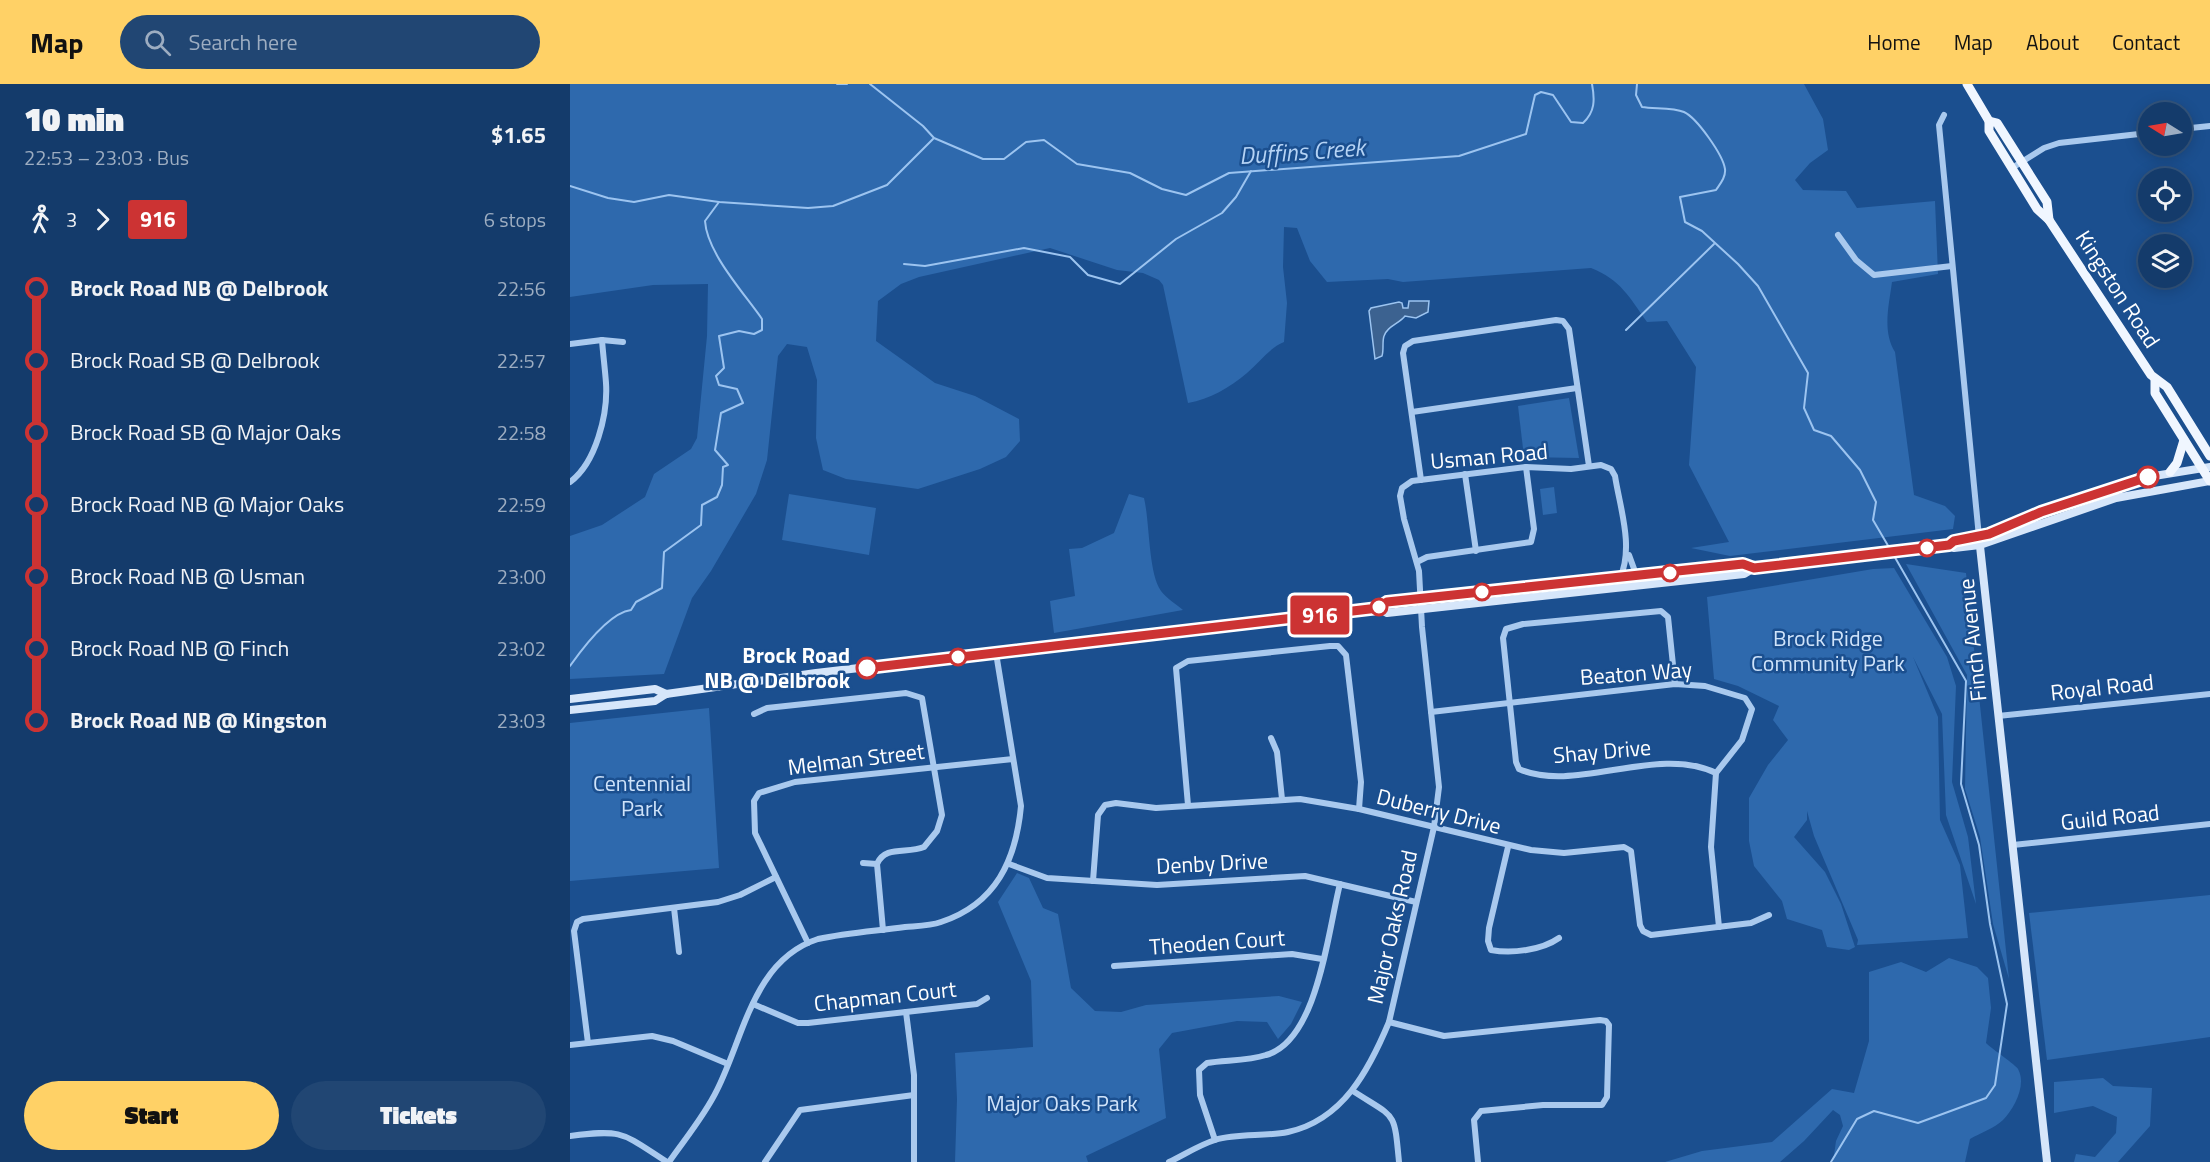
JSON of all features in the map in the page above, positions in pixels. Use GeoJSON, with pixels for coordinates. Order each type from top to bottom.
{"type":"FeatureCollection","features":[{"type":"Feature","properties":{"kind":"main road","name":"Kingston Road"},"geometry":{"type":"LineString","coordinates":[[1967,84],[1989,121],[1989,131],[2037,209],[2049,220],[2155,380],[2166,387],[2210,456]]}},
{"type":"Feature","properties":{"kind":"main road","name":"Kingston Road"},"geometry":{"type":"LineString","coordinates":[[1989,121],[1997,123],[2047,202],[2049,220]]}},
{"type":"Feature","properties":{"kind":"main road","name":"Kingston Road"},"geometry":{"type":"LineString","coordinates":[[2155,380],[2155,393],[2184,440],[2206,467],[2210,481]]}},
{"type":"Feature","properties":{"kind":"main road"},"geometry":{"type":"LineString","coordinates":[[2170,472],[2177,463],[2184,440]]}},
{"type":"Feature","properties":{"kind":"main road"},"geometry":{"type":"LineString","coordinates":[[1980,541],[2083,497],[2170,472],[2206,467]]}},
{"type":"Feature","properties":{"kind":"main road"},"geometry":{"type":"LineString","coordinates":[[1378,608],[1387,613],[1626,589],[1743,574],[1754,568],[1949,545],[1954,548],[2116,498],[2210,481]]}},
{"type":"Feature","properties":{"kind":"main road","name":"Finch Avenue"},"geometry":{"type":"LineString","coordinates":[[1980,541],[2047,1162]]}},
{"type":"Feature","properties":{"kind":"main road"},"geometry":{"type":"LineString","coordinates":[[570,710],[655,701],[666,694],[1378,608],[1387,602],[1743,564],[1754,568]]}},
{"type":"Feature","properties":{"kind":"main road"},"geometry":{"type":"LineString","coordinates":[[1626,589],[1637,577]]}},
{"type":"Feature","properties":{"kind":"main road"},"geometry":{"type":"LineString","coordinates":[[570,699],[655,689],[666,694]]}},
{"type":"Feature","properties":{"kind":"street","name":"Finch Avenue"},"geometry":{"type":"LineString","coordinates":[[1944,114],[1939,125],[1980,541]]}},
{"type":"Feature","properties":{"kind":"street"},"geometry":{"type":"LineString","coordinates":[[2192,128],[2210,126]]}},
{"type":"Feature","properties":{"kind":"street"},"geometry":{"type":"LineString","coordinates":[[2012,168],[2044,148],[2059,143],[2138,134]]}},
{"type":"Feature","properties":{"kind":"street"},"geometry":{"type":"LineString","coordinates":[[1838,235],[1856,260],[1874,275],[1952,266]]}},
{"type":"Feature","properties":{"kind":"street"},"geometry":{"type":"LineString","coordinates":[[1421,480],[1403,349],[1408,343],[1560,320],[1569,329],[1589,466]]}},
{"type":"Feature","properties":{"kind":"street"},"geometry":{"type":"LineString","coordinates":[[570,344],[602,340],[623,342]]}},
{"type":"Feature","properties":{"kind":"street"},"geometry":{"type":"LineString","coordinates":[[570,482],[579,476],[588,461],[602,423],[606,383],[602,340]]}},
{"type":"Feature","properties":{"kind":"street"},"geometry":{"type":"LineString","coordinates":[[1412,412],[1577,388]]}},
{"type":"Feature","properties":{"kind":"street","name":"Usman Road"},"geometry":{"type":"LineString","coordinates":[[1417,562],[1400,496],[1404,484],[1526,467],[1571,468],[1605,465],[1614,471],[1626,548],[1626,564],[1620,578]]}},
{"type":"Feature","properties":{"kind":"street"},"geometry":{"type":"LineString","coordinates":[[1417,562],[1427,557],[1531,542],[1534,529],[1526,467]]}},
{"type":"Feature","properties":{"kind":"street"},"geometry":{"type":"LineString","coordinates":[[1465,474],[1476,551]]}},
{"type":"Feature","properties":{"kind":"street","name":"Usman Road"},"geometry":{"type":"LineString","coordinates":[[1626,548],[1637,577]]}},
{"type":"Feature","properties":{"kind":"street","name":"Major Oaks Road"},"geometry":{"type":"LineString","coordinates":[[1169,1162],[1215,1140],[1287,1132],[1302,1128],[1335,1110],[1353,1091],[1378,1049],[1389,1022],[1434,827],[1439,787],[1417,562]]}},
{"type":"Feature","properties":{"kind":"street","name":"Shay Drive"},"geometry":{"type":"LineString","coordinates":[[1675,684],[1668,617],[1661,611],[1523,624],[1506,629],[1503,638],[1516,762],[1519,769],[1525,772],[1561,775],[1689,763],[1716,773]]}},
{"type":"Feature","properties":{"kind":"street"},"geometry":{"type":"LineString","coordinates":[[1188,805],[1176,668],[1188,661],[1338,646],[1346,655],[1360,782],[1359,809]]}},
{"type":"Feature","properties":{"kind":"street"},"geometry":{"type":"LineString","coordinates":[[570,1136],[609,1131],[620,1132],[668,1162],[717,1090],[753,1004],[771,972],[808,943],[940,923],[975,905],[997,884],[1010,864],[1019,828],[1021,806],[996,653]]}},
{"type":"Feature","properties":{"kind":"street","name":"Beaton Way"},"geometry":{"type":"LineString","coordinates":[[1431,712],[1675,684],[1705,686],[1745,698],[1752,709],[1742,740],[1716,773]]}},
{"type":"Feature","properties":{"kind":"street"},"geometry":{"type":"LineString","coordinates":[[754,714],[767,708],[916,694],[922,698],[942,815],[937,831],[924,847],[885,852],[877,864],[883,930]]}},
{"type":"Feature","properties":{"kind":"street","name":"Royal Road"},"geometry":{"type":"LineString","coordinates":[[1998,716],[2210,694]]}},
{"type":"Feature","properties":{"kind":"street"},"geometry":{"type":"LineString","coordinates":[[1270,738],[1276,752],[1282,799]]}},
{"type":"Feature","properties":{"kind":"street","name":"Melman Street"},"geometry":{"type":"LineString","coordinates":[[808,943],[755,833],[754,801],[759,794],[795,782],[1013,759]]}},
{"type":"Feature","properties":{"kind":"street"},"geometry":{"type":"LineString","coordinates":[[1716,773],[1711,847],[1719,927]]}},
{"type":"Feature","properties":{"kind":"street","name":"Duberry Drive"},"geometry":{"type":"LineString","coordinates":[[1093,881],[1098,815],[1106,805],[1156,808],[1282,799],[1320,800],[1508,847],[1564,854],[1624,847],[1631,851],[1642,931],[1651,935],[1751,923],[1769,915]]}},
{"type":"Feature","properties":{"kind":"street","name":"Guild Road"},"geometry":{"type":"LineString","coordinates":[[2013,845],[2210,824]]}},
{"type":"Feature","properties":{"kind":"street"},"geometry":{"type":"LineString","coordinates":[[1508,847],[1489,928],[1488,941],[1491,950],[1500,952],[1548,946],[1559,938]]}},
{"type":"Feature","properties":{"kind":"street"},"geometry":{"type":"LineString","coordinates":[[862,863],[877,864]]}},
{"type":"Feature","properties":{"kind":"street","name":"Denby Drive"},"geometry":{"type":"LineString","coordinates":[[1010,864],[1047,878],[1157,885],[1305,876],[1416,902]]}},
{"type":"Feature","properties":{"kind":"street"},"geometry":{"type":"LineString","coordinates":[[588,1043],[574,931],[576,922],[583,919],[718,902],[740,895],[776,877]]}},
{"type":"Feature","properties":{"kind":"street"},"geometry":{"type":"LineString","coordinates":[[1215,1140],[1200,1095],[1200,1070],[1207,1063],[1266,1055],[1291,1041],[1312,1004],[1340,884]]}},
{"type":"Feature","properties":{"kind":"street"},"geometry":{"type":"LineString","coordinates":[[674,908],[679,952]]}},
{"type":"Feature","properties":{"kind":"street","name":"Theoden Court"},"geometry":{"type":"LineString","coordinates":[[1114,966],[1292,954],[1322,960]]}},
{"type":"Feature","properties":{"kind":"street","name":"Chapman Court"},"geometry":{"type":"LineString","coordinates":[[753,1004],[798,1023],[977,1004],[987,998]]}},
{"type":"Feature","properties":{"kind":"street"},"geometry":{"type":"LineString","coordinates":[[906,1012],[914,1095],[914,1162]]}},
{"type":"Feature","properties":{"kind":"street"},"geometry":{"type":"LineString","coordinates":[[1389,1022],[1444,1036],[1600,1020],[1606,1021],[1609,1025],[1607,1097],[1602,1105],[1543,1105],[1481,1111],[1474,1120],[1478,1162]]}},
{"type":"Feature","properties":{"kind":"street"},"geometry":{"type":"LineString","coordinates":[[570,1045],[652,1036],[673,1041],[728,1064]]}},
{"type":"Feature","properties":{"kind":"street"},"geometry":{"type":"LineString","coordinates":[[1353,1091],[1390,1114],[1396,1128],[1399,1162]]}},
{"type":"Feature","properties":{"kind":"street"},"geometry":{"type":"LineString","coordinates":[[765,1162],[800,1110],[914,1095]]}},
{"type":"Feature","properties":{"kind":"green space"},"geometry":{"type":"Polygon","coordinates":[[[570,84],[1804,84],[1823,119],[1828,150],[1810,163],[1795,180],[1803,190],[1846,191],[1857,208],[1935,201],[1938,274],[1892,282],[1888,327],[1895,352],[1914,495],[1945,506],[1955,516],[1953,529],[1730,556],[1691,548],[1729,542],[1689,465],[1696,367],[1667,321],[1647,322],[1617,284],[1591,268],[1403,282],[1388,279],[1327,282],[1310,261],[1297,228],[1284,227],[1283,267],[1287,303],[1284,342],[1226,388],[1212,396],[1188,403],[1163,285],[1159,280],[1143,273],[1117,270],[1050,248],[919,277],[901,284],[878,301],[876,341],[935,383],[975,396],[1019,419],[1020,441],[1006,457],[980,469],[918,489],[846,479],[823,470],[816,438],[817,380],[807,347],[787,344],[778,356],[767,460],[756,494],[711,571],[692,598],[664,674],[570,679],[570,536],[602,525],[645,497],[654,474],[691,449],[697,438],[707,336],[708,284],[653,285],[570,297],[570,84]]]}},
{"type":"Feature","properties":{"kind":"green space"},"geometry":{"type":"Polygon","coordinates":[[[1569,398],[1579,458],[1524,457],[1518,406],[1569,398]]]}},
{"type":"Feature","properties":{"kind":"green space"},"geometry":{"type":"Polygon","coordinates":[[[1554,487],[1557,513],[1543,515],[1540,489],[1554,487]]]}},
{"type":"Feature","properties":{"kind":"green space"},"geometry":{"type":"Polygon","coordinates":[[[789,494],[876,508],[869,555],[782,540],[789,494]]]}},
{"type":"Feature","properties":{"kind":"green space"},"geometry":{"type":"Polygon","coordinates":[[[1129,494],[1144,498],[1151,560],[1157,583],[1163,594],[1183,610],[1054,633],[1050,601],[1075,596],[1069,549],[1082,548],[1114,533],[1129,494]]]}},
{"type":"Feature","properties":{"kind":"green space"},"geometry":{"type":"Polygon","coordinates":[[[1906,564],[1966,573],[2009,979],[1993,924],[1980,837],[1965,789],[1967,675],[1906,564]]]}},
{"type":"Feature","properties":{"kind":"green space","name":"Brock Ridge Community Park"},"geometry":{"type":"Polygon","coordinates":[[[1894,568],[1947,657],[1956,686],[1952,782],[1968,837],[1976,904],[1946,815],[1942,714],[1913,657],[1938,717],[1940,820],[1960,865],[1968,938],[1857,945],[1858,940],[1814,836],[1807,811],[1807,820],[1794,837],[1825,872],[1841,904],[1855,947],[1849,950],[1827,947],[1822,930],[1787,919],[1782,901],[1754,866],[1749,841],[1749,798],[1768,765],[1788,740],[1773,720],[1779,706],[1738,686],[1714,679],[1707,597],[1873,569],[1894,568]]]}},
{"type":"Feature","properties":{"kind":"green space","name":"Centennial Park"},"geometry":{"type":"Polygon","coordinates":[[[709,708],[719,868],[570,881],[570,723],[709,708]]]}},
{"type":"Feature","properties":{"kind":"green space","name":"Major Oaks Park"},"geometry":{"type":"Polygon","coordinates":[[[1017,873],[1029,878],[1043,908],[1058,914],[1071,988],[1095,1011],[1121,1012],[1146,1005],[1279,996],[1302,1002],[1291,1024],[1278,1039],[1267,1022],[1237,1021],[1172,1033],[1159,1049],[1166,1118],[1086,1156],[1088,1162],[955,1162],[957,1099],[955,1053],[1033,1047],[1031,981],[998,902],[1017,873]]]}},
{"type":"Feature","properties":{"kind":"green space"},"geometry":{"type":"Polygon","coordinates":[[[2210,895],[2210,1037],[2047,1060],[2029,913],[2210,895]]]}},
{"type":"Feature","properties":{"kind":"green space"},"geometry":{"type":"Polygon","coordinates":[[[1949,958],[1977,967],[1988,978],[1991,1008],[1986,1043],[2018,1069],[2021,1082],[2015,1103],[2003,1120],[1970,1139],[1965,1162],[1833,1162],[1836,1141],[1843,1126],[1840,1115],[1833,1110],[1804,1141],[1780,1162],[1665,1162],[1702,1151],[1772,1142],[1832,1089],[1854,1093],[1869,1041],[1869,972],[1901,962],[1926,972],[1949,958]]]}},
{"type":"Feature","properties":{"kind":"green space"},"geometry":{"type":"Polygon","coordinates":[[[2103,1078],[2113,1086],[2152,1088],[2150,1126],[2118,1162],[2074,1162],[2076,1154],[2095,1157],[2116,1133],[2117,1117],[2093,1106],[2054,1113],[2054,1082],[2103,1078]]]}},
{"type":"Feature","properties":{"kind":"shaded area"},"geometry":{"type":"Polygon","coordinates":[[[1409,301],[1429,301],[1428,312],[1416,318],[1405,316],[1390,327],[1384,336],[1382,356],[1375,359],[1369,311],[1371,308],[1399,302],[1402,303],[1403,308],[1408,308],[1409,301]]]}},
{"type":"Feature","properties":{"kind":"waterway","name":"Duffins Creek"},"geometry":{"type":"LineString","coordinates":[[837,84],[847,84]]}},
{"type":"Feature","properties":{"kind":"waterway","name":"Duffins Creek"},"geometry":{"type":"LineString","coordinates":[[870,84],[923,126],[934,138],[983,159],[1004,159],[1026,142],[1044,140],[1077,164],[1130,173],[1162,189],[1186,195],[1229,173],[1459,156],[1526,134],[1535,95],[1541,92],[1553,95],[1571,122],[1583,123],[1590,115],[1593,105],[1592,84]]}},
{"type":"Feature","properties":{"kind":"waterway"},"geometry":{"type":"LineString","coordinates":[[1637,84],[1636,95],[1642,107],[1684,112],[1702,129],[1720,155],[1725,172],[1716,190],[1680,197],[1685,222],[1702,231],[1758,286],[1808,373],[1804,408],[1814,430],[1831,436],[1860,470],[1876,502],[1873,520],[1890,549]]}},
{"type":"Feature","properties":{"kind":"waterway"},"geometry":{"type":"LineString","coordinates":[[570,186],[608,198],[634,202],[669,195],[719,202],[808,208],[833,206],[887,185],[933,139]]}},
{"type":"Feature","properties":{"kind":"waterway"},"geometry":{"type":"LineString","coordinates":[[904,264],[925,266],[1024,248],[1070,257],[1088,275],[1120,284],[1176,239],[1222,213],[1236,197],[1251,171]]}},
{"type":"Feature","properties":{"kind":"waterway"},"geometry":{"type":"LineString","coordinates":[[570,666],[605,625],[631,610],[636,602],[662,588],[664,552],[701,525],[702,505],[717,497],[722,485],[723,467],[728,465],[715,450],[721,413],[743,403],[737,389],[719,385],[716,376],[724,368],[719,336],[739,331],[754,334],[762,330],[762,319],[719,259],[707,233],[705,221],[719,202]]}},
{"type":"Feature","properties":{"kind":"waterway"},"geometry":{"type":"LineString","coordinates":[[1626,330],[1714,244]]}},
{"type":"Feature","properties":{"kind":"waterway"},"geometry":{"type":"LineString","coordinates":[[1831,1162],[1857,1119],[1874,1111],[1918,1123],[1986,1098],[1995,1085],[2007,1004],[1990,924],[1979,845],[1961,784],[1966,681],[1893,554]]}},
{"type":"Feature","properties":{"kind":"bus line","name":"916"},"geometry":{"type":"LineString","coordinates":[[867,668],[1378,608],[1387,602],[1743,564],[1754,568],[1949,545],[1954,541],[1989,534],[2041,512],[2148,477]]}},
{"type":"Feature","properties":{"kind":"place","name":"Brock Road NB @ Delbrook"},"geometry":{"type":"Point","coordinates":[867,668]}}]}
